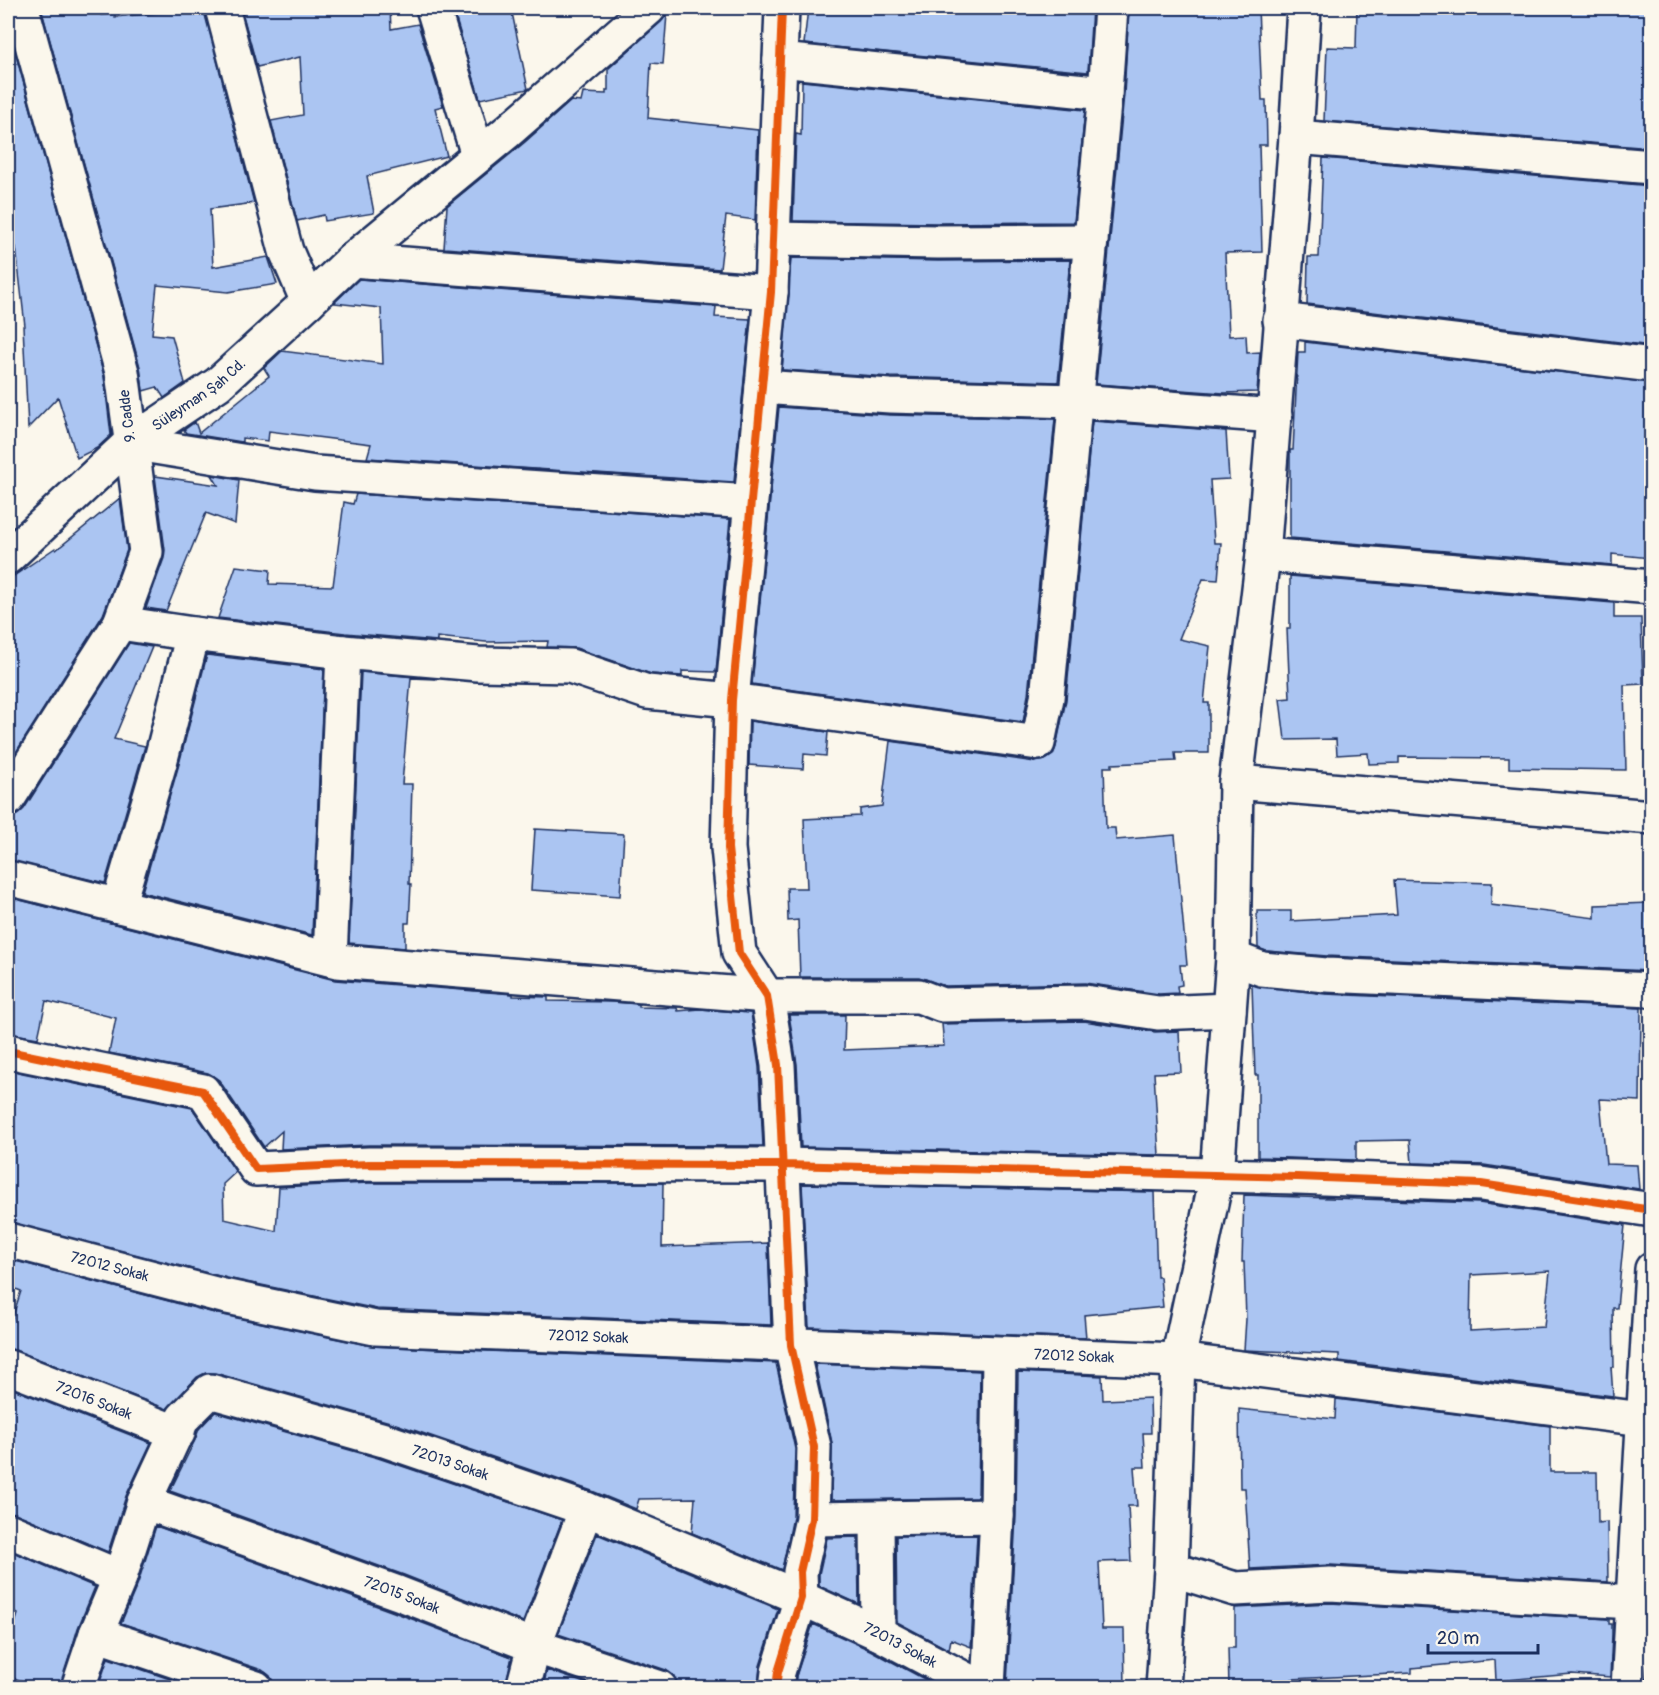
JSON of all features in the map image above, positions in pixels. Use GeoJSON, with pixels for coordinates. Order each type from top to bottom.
{"type":"FeatureCollection","features":[{"type":"Feature","properties":{"kind":"street","name":"9. Cadde"},"geometry":{"type":"LineString","coordinates":[[11,784],[120,622],[146,552],[122,372],[22,8]]}},
{"type":"Feature","properties":{"kind":"street"},"geometry":{"type":"LineString","coordinates":[[222,8],[286,251],[308,302]]}},
{"type":"Feature","properties":{"kind":"street"},"geometry":{"type":"LineString","coordinates":[[433,8],[477,156]]}},
{"type":"Feature","properties":{"kind":"street","name":"Süleyman Şah Cd."},"geometry":{"type":"LineString","coordinates":[[8,556],[130,443],[218,384],[352,260],[477,156],[619,19],[649,8]]}},
{"type":"Feature","properties":{"kind":"street"},"geometry":{"type":"LineString","coordinates":[[776,1688],[778,1672],[801,1598],[800,1572],[812,1519],[814,1447],[791,1345],[778,1065],[767,996],[739,952],[728,848],[732,700],[771,292],[782,8]]}},
{"type":"Feature","properties":{"kind":"street"},"geometry":{"type":"LineString","coordinates":[[120,622],[193,634],[343,652],[478,663],[570,666],[647,692],[732,700],[1038,743],[1047,698],[1105,93],[1111,8]]}},
{"type":"Feature","properties":{"kind":"street"},"geometry":{"type":"LineString","coordinates":[[1163,1688],[1171,1569],[1178,1360],[1217,1175],[1233,958],[1236,782],[1263,555],[1304,8]]}},
{"type":"Feature","properties":{"kind":"street"},"geometry":{"type":"LineString","coordinates":[[780,60],[1105,93]]}},
{"type":"Feature","properties":{"kind":"street"},"geometry":{"type":"LineString","coordinates":[[1296,137],[1652,167]]}},
{"type":"Feature","properties":{"kind":"street"},"geometry":{"type":"LineString","coordinates":[[773,239],[938,242],[1091,241]]}},
{"type":"Feature","properties":{"kind":"street"},"geometry":{"type":"LineString","coordinates":[[352,260],[771,292]]}},
{"type":"Feature","properties":{"kind":"street"},"geometry":{"type":"LineString","coordinates":[[1280,320],[1652,365]]}},
{"type":"Feature","properties":{"kind":"street"},"geometry":{"type":"LineString","coordinates":[[762,387],[890,396],[1076,401],[1275,416]]}},
{"type":"Feature","properties":{"kind":"street"},"geometry":{"type":"LineString","coordinates":[[130,443],[315,474],[750,502]]}},
{"type":"Feature","properties":{"kind":"street"},"geometry":{"type":"LineString","coordinates":[[1263,555],[1652,587]]}},
{"type":"Feature","properties":{"kind":"street"},"geometry":{"type":"LineString","coordinates":[[118,906],[193,634]]}},
{"type":"Feature","properties":{"kind":"street"},"geometry":{"type":"LineString","coordinates":[[330,959],[343,652]]}},
{"type":"Feature","properties":{"kind":"street"},"geometry":{"type":"LineString","coordinates":[[1236,782],[1652,817]]}},
{"type":"Feature","properties":{"kind":"street"},"geometry":{"type":"LineString","coordinates":[[8,878],[330,959],[767,996],[919,996],[942,1005],[1085,1002],[1158,1013],[1229,1010]]}},
{"type":"Feature","properties":{"kind":"street"},"geometry":{"type":"LineString","coordinates":[[1233,958],[1262,969],[1326,975],[1652,990]]}},
{"type":"Feature","properties":{"kind":"street"},"geometry":{"type":"LineString","coordinates":[[8,1051],[203,1092],[256,1168],[369,1164],[782,1165],[1217,1175],[1481,1184],[1652,1210]]}},
{"type":"Feature","properties":{"kind":"street","name":"72012 Sokak"},"geometry":{"type":"LineString","coordinates":[[8,1240],[223,1296],[375,1328],[1178,1360],[1643,1419]]}},
{"type":"Feature","properties":{"kind":"street"},"geometry":{"type":"LineString","coordinates":[[1628,1688],[1652,1269]]}},
{"type":"Feature","properties":{"kind":"street"},"geometry":{"type":"LineString","coordinates":[[988,1688],[997,1516],[999,1354]]}},
{"type":"Feature","properties":{"kind":"street","name":"72016 Sokak"},"geometry":{"type":"LineString","coordinates":[[8,1367],[178,1433]]}},
{"type":"Feature","properties":{"kind":"street","name":"72013 Sokak"},"geometry":{"type":"LineString","coordinates":[[78,1688],[96,1634],[120,1577],[144,1502],[183,1418],[210,1391],[384,1440],[586,1509],[801,1598],[878,1633],[982,1688]]}},
{"type":"Feature","properties":{"kind":"street","name":"72015 Sokak"},"geometry":{"type":"LineString","coordinates":[[144,1502],[398,1593],[534,1646],[660,1688]]}},
{"type":"Feature","properties":{"kind":"street"},"geometry":{"type":"LineString","coordinates":[[523,1688],[534,1646],[586,1509]]}},
{"type":"Feature","properties":{"kind":"street"},"geometry":{"type":"LineString","coordinates":[[812,1519],[997,1516]]}},
{"type":"Feature","properties":{"kind":"street"},"geometry":{"type":"LineString","coordinates":[[877,1518],[878,1633]]}},
{"type":"Feature","properties":{"kind":"street"},"geometry":{"type":"LineString","coordinates":[[8,1530],[120,1577]]}},
{"type":"Feature","properties":{"kind":"street"},"geometry":{"type":"LineString","coordinates":[[1171,1569],[1235,1589],[1330,1584],[1632,1602]]}},
{"type":"Feature","properties":{"kind":"street"},"geometry":{"type":"LineString","coordinates":[[96,1634],[256,1688]]}},
{"type":"Feature","properties":{"kind":"building"},"geometry":{"type":"Polygon","coordinates":[[[41,8],[100,8],[101,15],[115,14],[115,17],[204,9],[254,203],[210,209],[213,267],[268,257],[277,284],[228,292],[157,285],[152,334],[172,336],[185,383],[164,398],[157,387],[143,391],[140,367],[41,8]]]}},
{"type":"Feature","properties":{"kind":"building"},"geometry":{"type":"Polygon","coordinates":[[[241,8],[390,8],[391,29],[418,24],[443,106],[435,108],[447,156],[367,176],[374,213],[325,221],[324,215],[297,221],[271,121],[303,115],[300,57],[257,67],[241,8]]]}},
{"type":"Feature","properties":{"kind":"building"},"geometry":{"type":"Polygon","coordinates":[[[496,8],[511,8],[528,89],[480,99],[455,16],[496,8]]]}},
{"type":"Feature","properties":{"kind":"building"},"geometry":{"type":"Polygon","coordinates":[[[808,8],[897,8],[898,10],[1092,8],[1088,72],[804,44],[808,8]]]}},
{"type":"Feature","properties":{"kind":"building"},"geometry":{"type":"Polygon","coordinates":[[[1129,8],[1132,8],[1132,11],[1258,8],[1262,100],[1266,100],[1267,145],[1259,145],[1262,252],[1225,253],[1229,336],[1246,335],[1247,353],[1260,352],[1257,392],[1224,393],[1096,384],[1124,94],[1129,8]]]}},
{"type":"Feature","properties":{"kind":"building"},"geometry":{"type":"Polygon","coordinates":[[[1357,8],[1652,8],[1652,148],[1324,121],[1327,47],[1356,48],[1357,8]]]}},
{"type":"Feature","properties":{"kind":"building"},"geometry":{"type":"Polygon","coordinates":[[[667,14],[663,64],[651,63],[648,118],[758,130],[755,220],[726,216],[720,269],[444,248],[447,206],[571,101],[581,102],[583,93],[606,94],[608,69],[667,14]]]}},
{"type":"Feature","properties":{"kind":"building"},"geometry":{"type":"Polygon","coordinates":[[[8,26],[104,376],[111,435],[97,448],[77,458],[58,397],[28,428],[23,326],[25,326],[16,247],[8,247],[8,26]]]}},
{"type":"Feature","properties":{"kind":"building"},"geometry":{"type":"Polygon","coordinates":[[[802,81],[1085,110],[1074,222],[793,221],[796,134],[801,135],[802,81]]]}},
{"type":"Feature","properties":{"kind":"building"},"geometry":{"type":"Polygon","coordinates":[[[1323,158],[1652,186],[1652,346],[1307,304],[1308,257],[1319,257],[1323,158]]]}},
{"type":"Feature","properties":{"kind":"building"},"geometry":{"type":"Polygon","coordinates":[[[791,258],[938,261],[1070,260],[1058,382],[891,377],[782,370],[791,258]]]}},
{"type":"Feature","properties":{"kind":"building"},"geometry":{"type":"Polygon","coordinates":[[[359,279],[716,307],[715,317],[750,319],[734,482],[367,458],[371,444],[269,431],[268,441],[242,438],[242,442],[186,433],[184,430],[195,422],[199,433],[269,376],[264,368],[282,351],[383,364],[381,308],[334,303],[359,279]]]}},
{"type":"Feature","properties":{"kind":"building"},"geometry":{"type":"Polygon","coordinates":[[[1305,342],[1652,383],[1650,558],[1612,554],[1612,565],[1290,538],[1290,450],[1293,450],[1298,352],[1305,352],[1305,342]]]}},
{"type":"Feature","properties":{"kind":"building"},"geometry":{"type":"Polygon","coordinates":[[[779,407],[890,415],[1055,419],[1028,695],[1023,722],[752,684],[779,407]]]}},
{"type":"Feature","properties":{"kind":"building"},"geometry":{"type":"Polygon","coordinates":[[[1092,421],[1226,431],[1229,479],[1210,480],[1214,543],[1221,543],[1218,580],[1203,579],[1179,639],[1210,646],[1204,703],[1209,703],[1209,753],[1175,753],[1176,761],[1112,764],[1112,767],[1104,767],[1106,828],[1115,828],[1116,840],[1175,835],[1187,965],[1180,965],[1182,985],[1177,986],[1178,993],[1159,994],[1085,983],[945,986],[919,977],[800,977],[798,920],[788,921],[787,888],[807,888],[804,819],[860,816],[860,809],[882,806],[890,741],[1035,762],[1053,755],[1066,700],[1092,421]]]}},
{"type":"Feature","properties":{"kind":"building"},"geometry":{"type":"Polygon","coordinates":[[[212,475],[239,480],[235,524],[206,513],[166,611],[146,608],[165,550],[155,476],[218,485],[212,475]]]}},
{"type":"Feature","properties":{"kind":"building"},"geometry":{"type":"Polygon","coordinates":[[[356,494],[730,519],[716,672],[682,671],[682,676],[651,674],[576,648],[547,647],[548,641],[486,642],[437,637],[437,641],[218,618],[236,566],[270,570],[269,584],[333,586],[344,502],[353,504],[356,494]]]}},
{"type":"Feature","properties":{"kind":"building"},"geometry":{"type":"Polygon","coordinates":[[[120,498],[127,550],[103,615],[8,765],[8,580],[55,548],[56,550],[120,498]]]}},
{"type":"Feature","properties":{"kind":"building"},"geometry":{"type":"Polygon","coordinates":[[[1290,576],[1614,603],[1614,618],[1641,618],[1643,684],[1624,685],[1626,770],[1509,768],[1509,758],[1399,757],[1399,763],[1369,764],[1368,753],[1337,755],[1336,739],[1285,740],[1280,699],[1290,698],[1287,629],[1290,629],[1290,576]]]}},
{"type":"Feature","properties":{"kind":"building"},"geometry":{"type":"Polygon","coordinates":[[[129,643],[152,647],[114,739],[145,746],[105,883],[8,860],[8,818],[24,809],[129,643]]]}},
{"type":"Feature","properties":{"kind":"building"},"geometry":{"type":"Polygon","coordinates":[[[207,655],[324,669],[312,935],[142,892],[179,764],[207,655]]]}},
{"type":"Feature","properties":{"kind":"building"},"geometry":{"type":"Polygon","coordinates":[[[361,672],[436,679],[411,678],[402,784],[412,784],[409,884],[411,884],[409,923],[405,923],[405,948],[349,943],[361,672]]]}},
{"type":"Feature","properties":{"kind":"building"},"geometry":{"type":"Polygon","coordinates":[[[750,721],[828,732],[826,756],[804,754],[803,769],[749,765],[750,721]]]}},
{"type":"Feature","properties":{"kind":"building"},"geometry":{"type":"Polygon","coordinates":[[[535,829],[624,834],[620,896],[531,890],[535,829]]]}},
{"type":"Feature","properties":{"kind":"building"},"geometry":{"type":"Polygon","coordinates":[[[1394,880],[1492,883],[1491,905],[1595,918],[1595,905],[1650,903],[1652,936],[1649,937],[1650,971],[1327,956],[1266,951],[1258,948],[1257,911],[1291,911],[1291,921],[1397,915],[1394,880]]]}},
{"type":"Feature","properties":{"kind":"building"},"geometry":{"type":"Polygon","coordinates":[[[8,897],[335,980],[548,997],[548,1001],[612,1002],[639,1004],[639,1007],[677,1008],[678,1011],[700,1009],[751,1013],[759,1067],[763,1146],[369,1145],[281,1149],[282,1131],[264,1147],[219,1080],[208,1073],[109,1053],[116,1018],[46,1001],[38,1038],[8,1033],[8,897]]]}},
{"type":"Feature","properties":{"kind":"building"},"geometry":{"type":"Polygon","coordinates":[[[1252,985],[1325,994],[1641,1008],[1640,1101],[1600,1099],[1606,1164],[1637,1165],[1639,1189],[1484,1165],[1412,1163],[1410,1140],[1356,1141],[1356,1160],[1258,1157],[1258,1075],[1255,1075],[1252,985]]]}},
{"type":"Feature","properties":{"kind":"building"},"geometry":{"type":"Polygon","coordinates":[[[789,1015],[845,1015],[844,1050],[944,1046],[942,1024],[1084,1021],[1155,1032],[1179,1031],[1181,1072],[1154,1073],[1159,1155],[801,1147],[797,1064],[789,1015]]]}},
{"type":"Feature","properties":{"kind":"building"},"geometry":{"type":"Polygon","coordinates":[[[8,1070],[192,1108],[236,1172],[223,1184],[224,1219],[276,1231],[279,1187],[369,1183],[663,1183],[662,1247],[768,1243],[771,1325],[377,1309],[227,1278],[8,1222],[8,1070]]]}},
{"type":"Feature","properties":{"kind":"building"},"geometry":{"type":"Polygon","coordinates":[[[802,1184],[1154,1192],[1157,1277],[1160,1277],[1163,1307],[1084,1315],[1086,1338],[809,1327],[802,1184]]]}},
{"type":"Feature","properties":{"kind":"building"},"geometry":{"type":"Polygon","coordinates":[[[1244,1195],[1479,1203],[1625,1225],[1617,1308],[1613,1308],[1614,1367],[1611,1367],[1613,1396],[1339,1361],[1339,1354],[1244,1350],[1246,1319],[1244,1262],[1242,1262],[1244,1195]],[[1550,1271],[1471,1275],[1470,1331],[1544,1327],[1550,1271]]]}},
{"type":"Feature","properties":{"kind":"building"},"geometry":{"type":"Polygon","coordinates":[[[8,1259],[218,1314],[371,1346],[776,1363],[795,1449],[793,1517],[782,1570],[692,1533],[695,1498],[639,1499],[636,1509],[592,1491],[390,1422],[215,1373],[206,1373],[197,1377],[167,1409],[8,1349],[8,1331],[21,1291],[8,1286],[8,1259]]]}},
{"type":"Feature","properties":{"kind":"building"},"geometry":{"type":"Polygon","coordinates":[[[815,1364],[980,1371],[978,1498],[831,1500],[832,1443],[815,1364]]]}},
{"type":"Feature","properties":{"kind":"building"},"geometry":{"type":"Polygon","coordinates":[[[1018,1372],[1102,1376],[1103,1400],[1150,1398],[1151,1433],[1143,1433],[1145,1467],[1134,1467],[1137,1506],[1128,1506],[1131,1561],[1099,1562],[1102,1629],[1124,1629],[1125,1688],[1007,1685],[1016,1516],[1018,1372]]]}},
{"type":"Feature","properties":{"kind":"building"},"geometry":{"type":"Polygon","coordinates":[[[8,1387],[151,1443],[126,1496],[108,1552],[8,1512],[8,1387]]]}},
{"type":"Feature","properties":{"kind":"building"},"geometry":{"type":"Polygon","coordinates":[[[1336,1399],[1550,1426],[1550,1472],[1597,1472],[1598,1523],[1607,1522],[1608,1582],[1331,1565],[1250,1569],[1245,1488],[1240,1488],[1239,1409],[1335,1419],[1336,1399]]]}},
{"type":"Feature","properties":{"kind":"building"},"geometry":{"type":"Polygon","coordinates":[[[215,1412],[378,1458],[562,1520],[523,1622],[404,1575],[170,1491],[199,1429],[215,1412]]]}},
{"type":"Feature","properties":{"kind":"building"},"geometry":{"type":"Polygon","coordinates":[[[156,1526],[512,1657],[505,1688],[274,1688],[270,1676],[262,1670],[121,1623],[138,1583],[156,1526]]]}},
{"type":"Feature","properties":{"kind":"building"},"geometry":{"type":"Polygon","coordinates":[[[597,1534],[778,1609],[760,1666],[758,1688],[678,1688],[674,1676],[666,1670],[558,1634],[597,1534]]]}},
{"type":"Feature","properties":{"kind":"building"},"geometry":{"type":"Polygon","coordinates":[[[977,1535],[971,1647],[951,1639],[949,1650],[897,1622],[896,1536],[977,1535]]]}},
{"type":"Feature","properties":{"kind":"building"},"geometry":{"type":"Polygon","coordinates":[[[858,1537],[859,1604],[819,1586],[819,1574],[827,1538],[858,1537]]]}},
{"type":"Feature","properties":{"kind":"building"},"geometry":{"type":"Polygon","coordinates":[[[8,1550],[95,1587],[78,1628],[60,1688],[42,1688],[8,1676],[8,1646],[18,1614],[8,1605],[8,1550]]]}},
{"type":"Feature","properties":{"kind":"building"},"geometry":{"type":"Polygon","coordinates":[[[1330,1603],[1609,1619],[1609,1624],[1612,1624],[1610,1677],[1572,1674],[1496,1681],[1495,1660],[1412,1668],[1412,1673],[1292,1679],[1292,1688],[1229,1688],[1228,1648],[1235,1648],[1235,1608],[1330,1603]]]}},
{"type":"Feature","properties":{"kind":"building"},"geometry":{"type":"Polygon","coordinates":[[[813,1624],[870,1650],[941,1688],[795,1688],[796,1676],[813,1624]]]}},
{"type":"Feature","properties":{"kind":"building"},"geometry":{"type":"Polygon","coordinates":[[[108,1658],[196,1688],[98,1688],[108,1658]]]}},
{"type":"Feature","properties":{"kind":"building"},"geometry":{"type":"Polygon","coordinates":[[[547,1670],[599,1688],[543,1688],[547,1670]]]}},
{"type":"Feature","properties":{"kind":"cycle path"},"geometry":{"type":"LineString","coordinates":[[776,1688],[778,1672],[801,1598],[800,1572],[812,1519],[814,1447],[791,1345],[778,1065],[767,996],[739,953],[728,848],[732,700],[771,292],[782,8]]}},
{"type":"Feature","properties":{"kind":"cycle path"},"geometry":{"type":"LineString","coordinates":[[8,1051],[203,1091],[256,1169],[369,1164],[782,1165],[1297,1177],[1481,1184],[1652,1210]]}}]}
